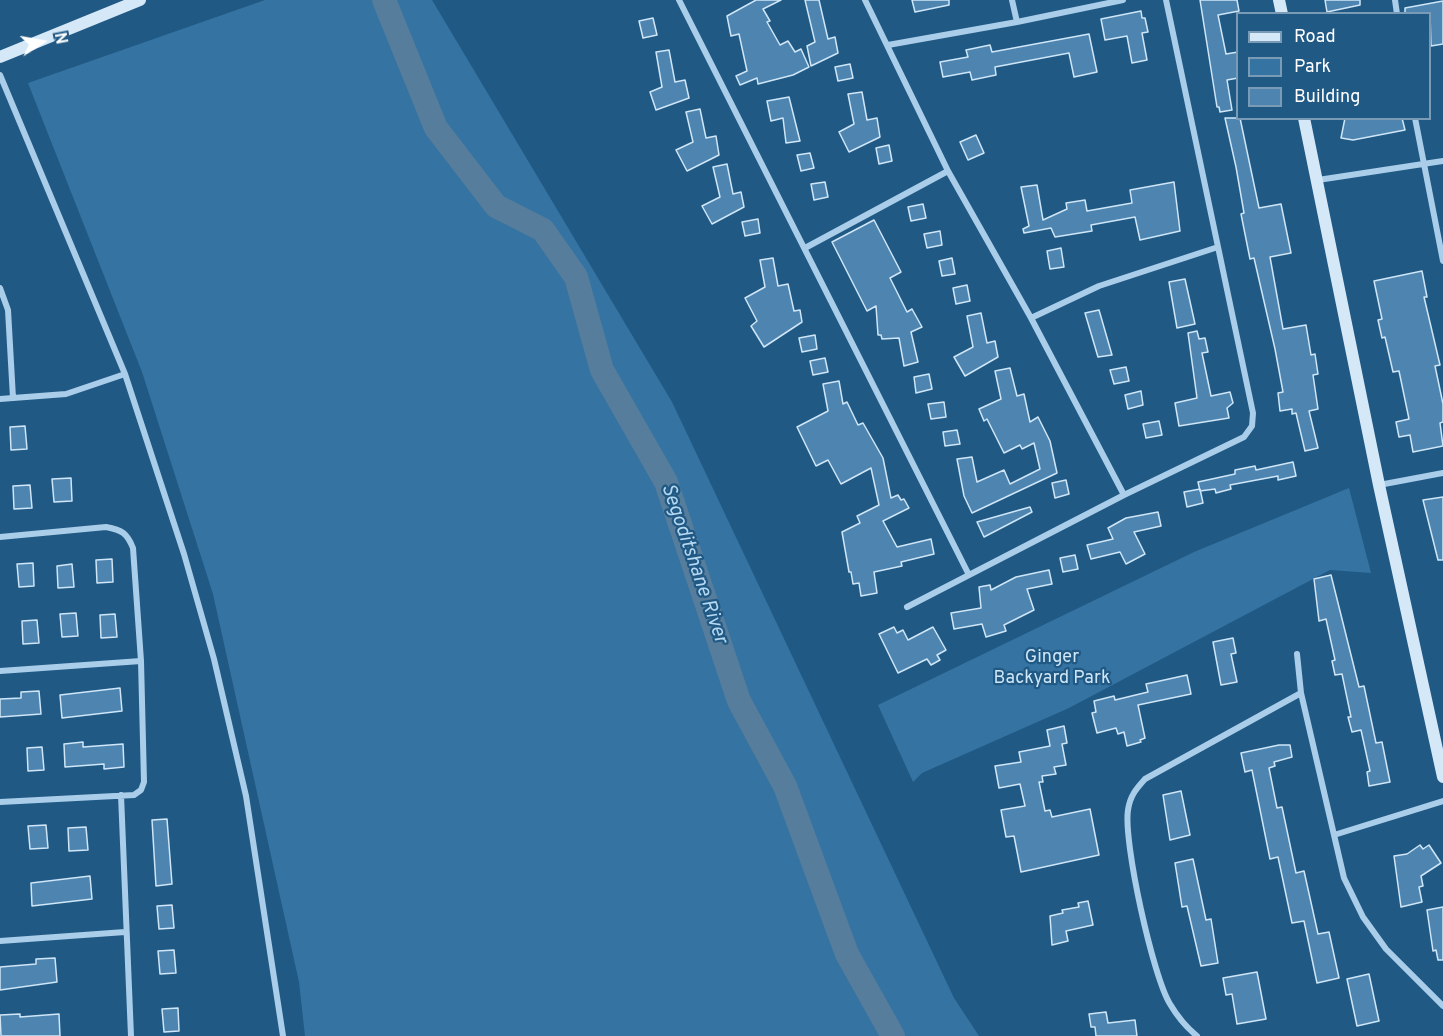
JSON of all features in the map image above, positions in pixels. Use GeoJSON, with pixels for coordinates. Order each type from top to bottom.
{"type":"FeatureCollection","features":[{"type":"Feature","properties":{"kind":"street"},"geometry":{"type":"LineString","coordinates":[[0,57],[140,0]]}},
{"type":"Feature","properties":{"kind":"street"},"geometry":{"type":"LineString","coordinates":[[679,0],[969,575]]}},
{"type":"Feature","properties":{"kind":"street"},"geometry":{"type":"LineString","coordinates":[[865,0],[948,171],[1031,318],[1124,495]]}},
{"type":"Feature","properties":{"kind":"street"},"geometry":{"type":"LineString","coordinates":[[1012,0],[1017,22]]}},
{"type":"Feature","properties":{"kind":"street"},"geometry":{"type":"LineString","coordinates":[[888,45],[1123,0]]}},
{"type":"Feature","properties":{"kind":"street"},"geometry":{"type":"LineString","coordinates":[[907,607],[1124,495],[1244,437],[1252,426],[1253,413],[1166,0]]}},
{"type":"Feature","properties":{"kind":"street"},"geometry":{"type":"LineString","coordinates":[[0,75],[125,374],[184,554],[214,659],[246,796],[283,1036]]}},
{"type":"Feature","properties":{"kind":"street"},"geometry":{"type":"LineString","coordinates":[[1304,120],[1379,485],[1443,777]]}},
{"type":"Feature","properties":{"kind":"street"},"geometry":{"type":"LineString","coordinates":[[1415,120],[1443,261]]}},
{"type":"Feature","properties":{"kind":"street"},"geometry":{"type":"LineString","coordinates":[[1317,180],[1443,161]]}},
{"type":"Feature","properties":{"kind":"street"},"geometry":{"type":"LineString","coordinates":[[805,248],[948,171]]}},
{"type":"Feature","properties":{"kind":"street"},"geometry":{"type":"LineString","coordinates":[[1031,318],[1099,286],[1218,247]]}},
{"type":"Feature","properties":{"kind":"street"},"geometry":{"type":"LineString","coordinates":[[0,288],[8,310],[13,398]]}},
{"type":"Feature","properties":{"kind":"street"},"geometry":{"type":"LineString","coordinates":[[0,399],[66,394],[125,374]]}},
{"type":"Feature","properties":{"kind":"street"},"geometry":{"type":"LineString","coordinates":[[1379,485],[1443,473]]}},
{"type":"Feature","properties":{"kind":"street"},"geometry":{"type":"LineString","coordinates":[[0,537],[106,528],[121,530],[129,536],[133,549],[141,661],[144,782],[141,790],[134,795],[0,802]]}},
{"type":"Feature","properties":{"kind":"street"},"geometry":{"type":"LineString","coordinates":[[1297,654],[1301,693],[1344,879],[1363,917],[1386,949],[1443,1006]]}},
{"type":"Feature","properties":{"kind":"street"},"geometry":{"type":"LineString","coordinates":[[0,670],[141,661]]}},
{"type":"Feature","properties":{"kind":"street"},"geometry":{"type":"LineString","coordinates":[[1197,1036],[1168,1003],[1145,932],[1129,834],[1127,812],[1132,793],[1145,779],[1301,693]]}},
{"type":"Feature","properties":{"kind":"street"},"geometry":{"type":"LineString","coordinates":[[121,795],[131,1036]]}},
{"type":"Feature","properties":{"kind":"street"},"geometry":{"type":"LineString","coordinates":[[1334,835],[1443,801]]}},
{"type":"Feature","properties":{"kind":"street"},"geometry":{"type":"LineString","coordinates":[[0,941],[125,932]]}},
{"type":"Feature","properties":{"kind":"green space"},"geometry":{"type":"Polygon","coordinates":[[[265,0],[432,0],[672,402],[954,998],[979,1036],[305,1036],[299,982],[213,594],[142,372],[28,83],[265,0]]]}},
{"type":"Feature","properties":{"kind":"green space","name":"Ginger Backyard Park"},"geometry":{"type":"Polygon","coordinates":[[[1349,488],[1371,573],[1330,570],[1069,708],[922,773],[913,782],[878,705],[1194,552],[1349,488]]]}},
{"type":"Feature","properties":{"kind":"building"},"geometry":{"type":"Polygon","coordinates":[[[756,0],[781,0],[763,9],[770,21],[767,22],[780,45],[788,41],[795,52],[801,49],[809,67],[793,75],[758,84],[757,78],[740,85],[736,76],[747,71],[739,34],[731,36],[727,16],[756,0]]]}},
{"type":"Feature","properties":{"kind":"building"},"geometry":{"type":"Polygon","coordinates":[[[805,0],[819,0],[828,39],[835,37],[838,53],[811,66],[807,46],[815,42],[805,0]]]}},
{"type":"Feature","properties":{"kind":"building"},"geometry":{"type":"Polygon","coordinates":[[[912,0],[949,0],[949,5],[915,12],[912,0]]]}},
{"type":"Feature","properties":{"kind":"building"},"geometry":{"type":"Polygon","coordinates":[[[1200,0],[1237,0],[1239,11],[1218,15],[1226,54],[1236,52],[1236,78],[1227,80],[1232,110],[1220,112],[1217,107],[1200,0]]]}},
{"type":"Feature","properties":{"kind":"building"},"geometry":{"type":"Polygon","coordinates":[[[1325,0],[1360,0],[1360,5],[1327,12],[1325,0]]]}},
{"type":"Feature","properties":{"kind":"building"},"geometry":{"type":"Polygon","coordinates":[[[1443,1],[1443,44],[1431,46],[1431,12],[1405,12],[1405,8],[1443,1]]]}},
{"type":"Feature","properties":{"kind":"building"},"geometry":{"type":"Polygon","coordinates":[[[1141,11],[1148,32],[1142,33],[1147,60],[1132,63],[1127,36],[1105,40],[1101,19],[1141,11]]]}},
{"type":"Feature","properties":{"kind":"building"},"geometry":{"type":"Polygon","coordinates":[[[653,18],[657,35],[643,38],[639,21],[653,18]]]}},
{"type":"Feature","properties":{"kind":"building"},"geometry":{"type":"Polygon","coordinates":[[[1089,34],[1097,72],[1074,77],[1069,53],[995,67],[996,75],[972,80],[970,72],[943,77],[940,62],[968,57],[966,50],[990,45],[992,52],[1089,34]]]}},
{"type":"Feature","properties":{"kind":"building"},"geometry":{"type":"Polygon","coordinates":[[[669,50],[675,82],[685,80],[689,98],[656,110],[650,92],[662,87],[656,52],[669,50]]]}},
{"type":"Feature","properties":{"kind":"building"},"geometry":{"type":"Polygon","coordinates":[[[850,64],[853,78],[838,81],[835,67],[850,64]]]}},
{"type":"Feature","properties":{"kind":"building"},"geometry":{"type":"Polygon","coordinates":[[[862,92],[867,120],[877,118],[880,137],[849,152],[839,132],[854,124],[848,94],[862,92]]]}},
{"type":"Feature","properties":{"kind":"building"},"geometry":{"type":"Polygon","coordinates":[[[789,97],[800,141],[786,143],[783,118],[771,121],[767,101],[789,97]]]}},
{"type":"Feature","properties":{"kind":"building"},"geometry":{"type":"Polygon","coordinates":[[[700,109],[706,138],[716,136],[719,155],[687,171],[676,150],[693,142],[686,112],[700,109]]]}},
{"type":"Feature","properties":{"kind":"building"},"geometry":{"type":"Polygon","coordinates":[[[1225,118],[1240,120],[1259,208],[1281,204],[1291,253],[1270,257],[1283,329],[1306,325],[1311,355],[1315,354],[1318,374],[1313,375],[1318,409],[1309,411],[1318,448],[1305,451],[1296,413],[1292,414],[1292,409],[1280,411],[1278,393],[1283,392],[1254,258],[1250,259],[1241,214],[1244,213],[1225,118]]]}},
{"type":"Feature","properties":{"kind":"building"},"geometry":{"type":"Polygon","coordinates":[[[1345,120],[1402,120],[1405,130],[1353,140],[1341,138],[1345,120]]]}},
{"type":"Feature","properties":{"kind":"building"},"geometry":{"type":"Polygon","coordinates":[[[976,135],[984,153],[968,160],[960,142],[976,135]]]}},
{"type":"Feature","properties":{"kind":"building"},"geometry":{"type":"Polygon","coordinates":[[[889,145],[892,161],[879,164],[876,148],[889,145]]]}},
{"type":"Feature","properties":{"kind":"building"},"geometry":{"type":"Polygon","coordinates":[[[810,153],[814,168],[801,171],[797,155],[810,153]]]}},
{"type":"Feature","properties":{"kind":"building"},"geometry":{"type":"Polygon","coordinates":[[[727,164],[733,194],[741,192],[744,207],[712,224],[702,206],[720,197],[713,167],[727,164]]]}},
{"type":"Feature","properties":{"kind":"building"},"geometry":{"type":"Polygon","coordinates":[[[825,182],[828,197],[814,200],[811,184],[825,182]]]}},
{"type":"Feature","properties":{"kind":"building"},"geometry":{"type":"Polygon","coordinates":[[[1174,182],[1180,231],[1140,240],[1135,217],[1091,225],[1092,231],[1055,237],[1051,228],[1024,233],[1023,229],[1029,226],[1021,187],[1037,185],[1043,220],[1067,209],[1066,203],[1085,200],[1087,211],[1132,203],[1130,190],[1174,182]]]}},
{"type":"Feature","properties":{"kind":"building"},"geometry":{"type":"Polygon","coordinates":[[[923,204],[926,218],[911,221],[908,207],[923,204]]]}},
{"type":"Feature","properties":{"kind":"building"},"geometry":{"type":"Polygon","coordinates":[[[758,219],[760,233],[745,236],[742,222],[758,219]]]}},
{"type":"Feature","properties":{"kind":"building"},"geometry":{"type":"Polygon","coordinates":[[[874,220],[901,272],[890,278],[907,312],[912,309],[922,327],[911,332],[918,362],[904,366],[899,338],[882,339],[881,335],[878,335],[876,306],[867,311],[832,242],[874,220]]]}},
{"type":"Feature","properties":{"kind":"building"},"geometry":{"type":"Polygon","coordinates":[[[940,231],[942,245],[927,248],[924,234],[940,231]]]}},
{"type":"Feature","properties":{"kind":"building"},"geometry":{"type":"Polygon","coordinates":[[[1061,248],[1064,267],[1050,269],[1047,251],[1061,248]]]}},
{"type":"Feature","properties":{"kind":"building"},"geometry":{"type":"Polygon","coordinates":[[[773,258],[778,286],[788,284],[794,311],[800,310],[802,322],[764,347],[751,326],[757,321],[745,298],[765,287],[760,260],[773,258]]]}},
{"type":"Feature","properties":{"kind":"building"},"geometry":{"type":"Polygon","coordinates":[[[952,258],[955,274],[942,276],[939,261],[952,258]]]}},
{"type":"Feature","properties":{"kind":"building"},"geometry":{"type":"Polygon","coordinates":[[[1422,271],[1427,297],[1424,297],[1440,365],[1435,366],[1443,404],[1443,422],[1440,423],[1443,446],[1413,452],[1410,435],[1399,437],[1396,422],[1409,419],[1399,371],[1393,372],[1385,337],[1382,338],[1378,320],[1382,319],[1374,281],[1422,271]]]}},
{"type":"Feature","properties":{"kind":"building"},"geometry":{"type":"Polygon","coordinates":[[[1185,279],[1195,324],[1177,328],[1169,282],[1185,279]]]}},
{"type":"Feature","properties":{"kind":"building"},"geometry":{"type":"Polygon","coordinates":[[[967,285],[970,301],[956,304],[953,288],[967,285]]]}},
{"type":"Feature","properties":{"kind":"building"},"geometry":{"type":"Polygon","coordinates":[[[1099,310],[1112,355],[1098,357],[1085,313],[1099,310]]]}},
{"type":"Feature","properties":{"kind":"building"},"geometry":{"type":"Polygon","coordinates":[[[981,313],[987,343],[995,341],[998,357],[965,376],[954,357],[973,347],[967,316],[981,313]]]}},
{"type":"Feature","properties":{"kind":"building"},"geometry":{"type":"Polygon","coordinates":[[[1197,331],[1199,339],[1205,338],[1208,352],[1202,353],[1211,396],[1230,392],[1233,403],[1227,408],[1229,418],[1179,426],[1175,403],[1197,398],[1188,333],[1197,331]]]}},
{"type":"Feature","properties":{"kind":"building"},"geometry":{"type":"Polygon","coordinates":[[[815,335],[817,349],[802,352],[799,338],[815,335]]]}},
{"type":"Feature","properties":{"kind":"building"},"geometry":{"type":"Polygon","coordinates":[[[825,358],[828,372],[813,375],[810,361],[825,358]]]}},
{"type":"Feature","properties":{"kind":"building"},"geometry":{"type":"Polygon","coordinates":[[[1126,367],[1129,381],[1114,384],[1110,370],[1126,367]]]}},
{"type":"Feature","properties":{"kind":"building"},"geometry":{"type":"Polygon","coordinates":[[[1010,368],[1017,396],[1024,394],[1030,422],[1038,417],[1050,441],[1057,473],[972,513],[964,496],[957,459],[972,457],[977,482],[1004,470],[1010,484],[1040,469],[1034,443],[1022,449],[1020,445],[1004,453],[987,419],[984,421],[979,409],[1001,399],[995,371],[1010,368]]]}},
{"type":"Feature","properties":{"kind":"building"},"geometry":{"type":"Polygon","coordinates":[[[929,374],[932,389],[916,393],[914,377],[929,374]]]}},
{"type":"Feature","properties":{"kind":"building"},"geometry":{"type":"Polygon","coordinates":[[[839,381],[843,404],[847,402],[858,425],[863,423],[883,458],[891,498],[898,495],[901,500],[904,499],[909,508],[883,521],[897,547],[931,539],[934,554],[901,562],[902,566],[874,572],[877,593],[861,596],[859,583],[853,584],[851,572],[849,572],[842,532],[860,523],[857,516],[879,505],[871,468],[841,484],[828,460],[816,466],[797,427],[828,411],[823,384],[839,381]]]}},
{"type":"Feature","properties":{"kind":"building"},"geometry":{"type":"Polygon","coordinates":[[[1141,391],[1143,405],[1128,409],[1125,395],[1141,391]]]}},
{"type":"Feature","properties":{"kind":"building"},"geometry":{"type":"Polygon","coordinates":[[[944,402],[946,417],[931,419],[928,404],[944,402]]]}},
{"type":"Feature","properties":{"kind":"building"},"geometry":{"type":"Polygon","coordinates":[[[1159,421],[1162,435],[1146,438],[1143,424],[1159,421]]]}},
{"type":"Feature","properties":{"kind":"building"},"geometry":{"type":"Polygon","coordinates":[[[25,426],[27,449],[11,450],[10,427],[25,426]]]}},
{"type":"Feature","properties":{"kind":"building"},"geometry":{"type":"Polygon","coordinates":[[[957,430],[960,444],[945,446],[943,432],[957,430]]]}},
{"type":"Feature","properties":{"kind":"building"},"geometry":{"type":"Polygon","coordinates":[[[1293,462],[1296,476],[1278,480],[1278,476],[1230,485],[1231,489],[1216,493],[1215,489],[1200,491],[1198,482],[1235,474],[1235,470],[1255,466],[1256,470],[1293,462]]]}},
{"type":"Feature","properties":{"kind":"building"},"geometry":{"type":"Polygon","coordinates":[[[71,478],[72,501],[54,502],[52,479],[71,478]]]}},
{"type":"Feature","properties":{"kind":"building"},"geometry":{"type":"Polygon","coordinates":[[[1066,480],[1069,494],[1055,498],[1052,483],[1066,480]]]}},
{"type":"Feature","properties":{"kind":"building"},"geometry":{"type":"Polygon","coordinates":[[[30,485],[32,508],[14,509],[13,486],[30,485]]]}},
{"type":"Feature","properties":{"kind":"building"},"geometry":{"type":"Polygon","coordinates":[[[1200,489],[1203,503],[1187,507],[1184,492],[1200,489]]]}},
{"type":"Feature","properties":{"kind":"building"},"geometry":{"type":"Polygon","coordinates":[[[1443,497],[1443,560],[1438,560],[1423,500],[1443,497]]]}},
{"type":"Feature","properties":{"kind":"building"},"geometry":{"type":"Polygon","coordinates":[[[1030,507],[1032,512],[984,537],[977,522],[1030,507]]]}},
{"type":"Feature","properties":{"kind":"building"},"geometry":{"type":"Polygon","coordinates":[[[1158,512],[1161,526],[1134,532],[1145,554],[1126,564],[1120,552],[1091,559],[1087,545],[1113,539],[1108,528],[1126,518],[1158,512]]]}},
{"type":"Feature","properties":{"kind":"building"},"geometry":{"type":"Polygon","coordinates":[[[1075,555],[1078,569],[1063,572],[1060,558],[1075,555]]]}},
{"type":"Feature","properties":{"kind":"building"},"geometry":{"type":"Polygon","coordinates":[[[112,559],[113,582],[97,583],[96,560],[112,559]]]}},
{"type":"Feature","properties":{"kind":"building"},"geometry":{"type":"Polygon","coordinates":[[[33,563],[34,586],[19,587],[17,564],[33,563]]]}},
{"type":"Feature","properties":{"kind":"building"},"geometry":{"type":"Polygon","coordinates":[[[72,564],[74,587],[58,588],[57,566],[72,564]]]}},
{"type":"Feature","properties":{"kind":"building"},"geometry":{"type":"Polygon","coordinates":[[[1049,570],[1052,584],[1027,589],[1034,610],[1004,625],[1006,631],[986,637],[982,624],[954,629],[951,613],[981,608],[979,587],[990,585],[991,590],[1016,577],[1049,570]]]}},
{"type":"Feature","properties":{"kind":"building"},"geometry":{"type":"Polygon","coordinates":[[[1331,575],[1359,687],[1364,686],[1376,743],[1382,742],[1390,782],[1369,786],[1367,772],[1370,771],[1361,730],[1352,732],[1342,674],[1335,675],[1332,661],[1335,660],[1326,619],[1319,621],[1314,579],[1331,575]]]}},
{"type":"Feature","properties":{"kind":"building"},"geometry":{"type":"Polygon","coordinates":[[[76,613],[78,636],[62,637],[60,614],[76,613]]]}},
{"type":"Feature","properties":{"kind":"building"},"geometry":{"type":"Polygon","coordinates":[[[115,614],[117,637],[101,638],[100,615],[115,614]]]}},
{"type":"Feature","properties":{"kind":"building"},"geometry":{"type":"Polygon","coordinates":[[[37,620],[39,643],[23,644],[22,621],[37,620]]]}},
{"type":"Feature","properties":{"kind":"building"},"geometry":{"type":"Polygon","coordinates":[[[894,627],[897,633],[903,630],[908,640],[933,627],[946,650],[937,655],[940,660],[931,665],[927,659],[898,673],[879,634],[894,627]]]}},
{"type":"Feature","properties":{"kind":"building"},"geometry":{"type":"Polygon","coordinates":[[[1233,638],[1236,653],[1231,654],[1237,682],[1221,685],[1213,642],[1233,638]]]}},
{"type":"Feature","properties":{"kind":"building"},"geometry":{"type":"Polygon","coordinates":[[[1187,675],[1191,694],[1138,705],[1145,738],[1140,740],[1141,742],[1127,746],[1124,732],[1118,734],[1116,728],[1097,733],[1092,713],[1096,712],[1094,701],[1114,696],[1115,700],[1148,692],[1146,684],[1187,675]]]}},
{"type":"Feature","properties":{"kind":"building"},"geometry":{"type":"Polygon","coordinates":[[[120,688],[122,711],[62,718],[60,695],[120,688]]]}},
{"type":"Feature","properties":{"kind":"building"},"geometry":{"type":"Polygon","coordinates":[[[39,691],[41,714],[0,717],[0,699],[21,698],[21,692],[39,691]]]}},
{"type":"Feature","properties":{"kind":"building"},"geometry":{"type":"Polygon","coordinates":[[[1064,726],[1067,743],[1062,744],[1066,765],[1054,767],[1056,774],[1042,776],[1043,782],[1039,782],[1045,811],[1050,810],[1052,817],[1090,809],[1099,855],[1021,872],[1014,836],[1006,837],[1001,810],[1025,806],[1020,784],[999,788],[995,766],[1021,762],[1019,752],[1050,746],[1047,730],[1064,726]]]}},
{"type":"Feature","properties":{"kind":"building"},"geometry":{"type":"Polygon","coordinates":[[[83,742],[83,747],[123,744],[124,767],[104,769],[104,764],[65,767],[64,744],[83,742]]]}},
{"type":"Feature","properties":{"kind":"building"},"geometry":{"type":"Polygon","coordinates":[[[1290,745],[1292,757],[1274,762],[1275,766],[1269,768],[1277,808],[1282,807],[1296,873],[1304,871],[1318,934],[1329,932],[1339,978],[1317,983],[1304,921],[1292,923],[1278,857],[1270,859],[1252,770],[1245,772],[1241,753],[1290,745]]]}},
{"type":"Feature","properties":{"kind":"building"},"geometry":{"type":"Polygon","coordinates":[[[42,747],[44,770],[28,771],[27,748],[42,747]]]}},
{"type":"Feature","properties":{"kind":"building"},"geometry":{"type":"Polygon","coordinates":[[[1181,791],[1190,835],[1170,840],[1163,795],[1181,791]]]}},
{"type":"Feature","properties":{"kind":"building"},"geometry":{"type":"Polygon","coordinates":[[[167,819],[172,884],[156,886],[152,820],[167,819]]]}},
{"type":"Feature","properties":{"kind":"building"},"geometry":{"type":"Polygon","coordinates":[[[46,825],[48,848],[30,849],[28,826],[46,825]]]}},
{"type":"Feature","properties":{"kind":"building"},"geometry":{"type":"Polygon","coordinates":[[[86,827],[88,850],[69,851],[68,828],[86,827]]]}},
{"type":"Feature","properties":{"kind":"building"},"geometry":{"type":"Polygon","coordinates":[[[1420,845],[1423,849],[1429,845],[1441,863],[1421,876],[1423,886],[1419,887],[1422,902],[1401,907],[1394,856],[1407,854],[1420,845]]]}},
{"type":"Feature","properties":{"kind":"building"},"geometry":{"type":"Polygon","coordinates":[[[1193,859],[1206,920],[1211,919],[1218,963],[1201,966],[1187,906],[1182,907],[1175,863],[1193,859]]]}},
{"type":"Feature","properties":{"kind":"building"},"geometry":{"type":"Polygon","coordinates":[[[90,876],[92,899],[32,906],[31,883],[90,876]]]}},
{"type":"Feature","properties":{"kind":"building"},"geometry":{"type":"Polygon","coordinates":[[[1088,901],[1093,925],[1066,931],[1068,941],[1052,945],[1050,916],[1063,913],[1062,910],[1079,907],[1078,903],[1088,901]]]}},
{"type":"Feature","properties":{"kind":"building"},"geometry":{"type":"Polygon","coordinates":[[[172,905],[174,928],[159,929],[157,906],[172,905]]]}},
{"type":"Feature","properties":{"kind":"building"},"geometry":{"type":"Polygon","coordinates":[[[1443,907],[1443,960],[1438,960],[1436,950],[1433,951],[1427,910],[1443,907]]]}},
{"type":"Feature","properties":{"kind":"building"},"geometry":{"type":"Polygon","coordinates":[[[174,950],[176,973],[160,974],[158,951],[174,950]]]}},
{"type":"Feature","properties":{"kind":"building"},"geometry":{"type":"Polygon","coordinates":[[[55,958],[57,982],[0,990],[0,967],[36,964],[36,959],[55,958]]]}},
{"type":"Feature","properties":{"kind":"building"},"geometry":{"type":"Polygon","coordinates":[[[1257,972],[1266,1019],[1237,1024],[1232,994],[1226,995],[1223,978],[1257,972]]]}},
{"type":"Feature","properties":{"kind":"building"},"geometry":{"type":"Polygon","coordinates":[[[1369,974],[1379,1021],[1357,1026],[1347,979],[1369,974]]]}},
{"type":"Feature","properties":{"kind":"building"},"geometry":{"type":"Polygon","coordinates":[[[178,1008],[179,1031],[164,1032],[162,1009],[178,1008]]]}},
{"type":"Feature","properties":{"kind":"building"},"geometry":{"type":"Polygon","coordinates":[[[1106,1012],[1108,1023],[1135,1020],[1137,1036],[1096,1036],[1095,1027],[1091,1027],[1089,1014],[1106,1012]]]}},
{"type":"Feature","properties":{"kind":"building"},"geometry":{"type":"Polygon","coordinates":[[[20,1014],[20,1017],[59,1014],[60,1036],[1,1036],[0,1015],[20,1014]]]}},
{"type":"Feature","properties":{"kind":"waterway","name":"Segoditshane River"},"geometry":{"type":"LineString","coordinates":[[384,0],[436,128],[496,206],[543,230],[576,277],[602,370],[666,482],[739,701],[785,786],[847,954],[893,1036]]}}]}
